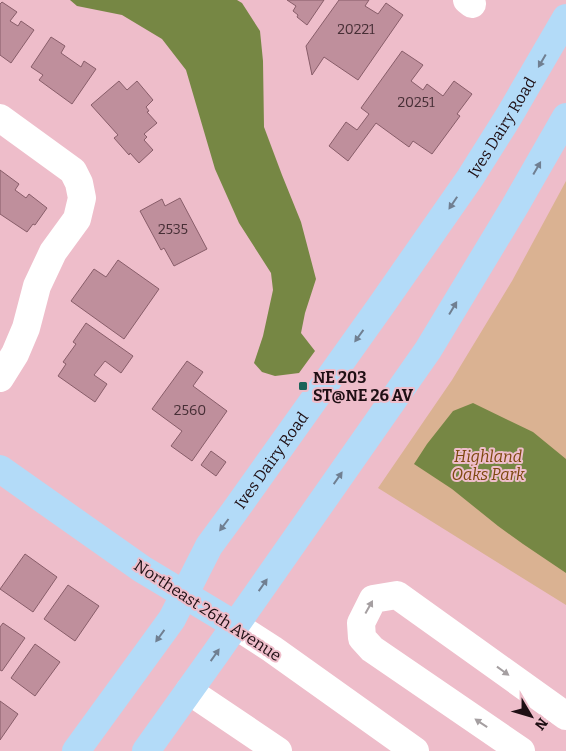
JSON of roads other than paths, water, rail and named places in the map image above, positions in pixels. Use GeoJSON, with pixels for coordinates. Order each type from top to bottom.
{"type":"FeatureCollection","features":[{"type":"Feature","properties":{"kind":"main road","name":"Ives Dairy Road"},"geometry":{"type":"LineString","coordinates":[[76,751],[172,619],[209,546],[470,178],[566,18]]}},
{"type":"Feature","properties":{"kind":"main road"},"geometry":{"type":"LineString","coordinates":[[146,751],[428,350],[566,117]]}},
{"type":"Feature","properties":{"kind":"main road","name":"Northeast 26th Avenue"},"geometry":{"type":"LineString","coordinates":[[0,468],[142,569],[235,625]]}},
{"type":"Feature","properties":{"kind":"street"},"geometry":{"type":"LineString","coordinates":[[0,118],[73,171],[79,183],[82,198],[77,219],[53,252],[37,286],[26,328],[0,378]]}},
{"type":"Feature","properties":{"kind":"street"},"geometry":{"type":"LineString","coordinates":[[521,751],[372,649],[362,638],[361,623],[373,599],[397,595],[566,716]]}},
{"type":"Feature","properties":{"kind":"street","name":"Northeast 26th Avenue"},"geometry":{"type":"LineString","coordinates":[[235,625],[272,649],[404,748]]}},
{"type":"Feature","properties":{"kind":"street"},"geometry":{"type":"LineString","coordinates":[[189,691],[278,751]]}},
{"type":"Feature","properties":{"kind":"place","name":"NE 203 ST@NE 26 AV"},"geometry":{"type":"Point","coordinates":[303,386]}},
{"type":"Feature","properties":{"kind":"park label","name":"Highland Oaks Park"},"geometry":{"type":"Point","coordinates":[488,465]}}]}
